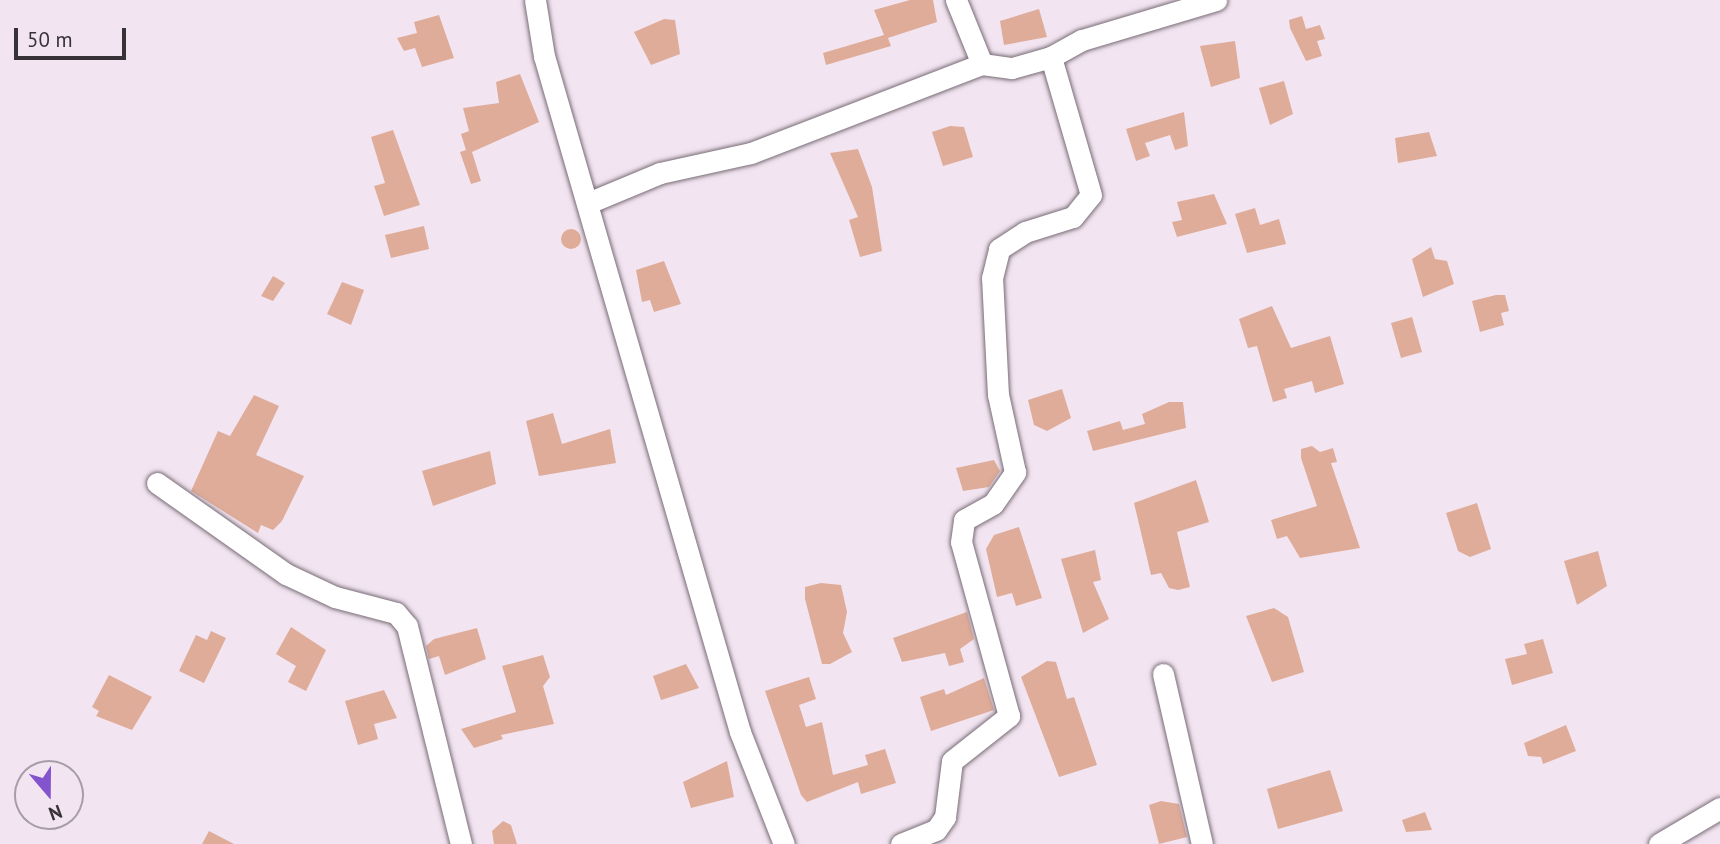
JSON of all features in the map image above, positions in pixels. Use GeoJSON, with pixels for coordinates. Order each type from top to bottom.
{"type":"FeatureCollection","features":[{"type":"Feature","properties":{"kind":"street"},"geometry":{"type":"LineString","coordinates":[[535,0],[544,56],[740,732],[783,844]]}},
{"type":"Feature","properties":{"kind":"street"},"geometry":{"type":"LineString","coordinates":[[956,0],[982,64]]}},
{"type":"Feature","properties":{"kind":"street"},"geometry":{"type":"LineString","coordinates":[[588,202],[660,173],[751,153],[982,64],[1012,68],[1051,57],[1082,40],[1216,0]]}},
{"type":"Feature","properties":{"kind":"street"},"geometry":{"type":"LineString","coordinates":[[901,844],[936,830],[945,817],[953,761],[1009,716],[961,542],[964,520],[993,504],[1015,472],[998,395],[992,278],[999,249],[1025,232],[1073,217],[1091,195],[1051,57]]}},
{"type":"Feature","properties":{"kind":"street"},"geometry":{"type":"LineString","coordinates":[[157,482],[286,574],[335,597],[396,613],[407,626],[461,844]]}},
{"type":"Feature","properties":{"kind":"street"},"geometry":{"type":"LineString","coordinates":[[1163,674],[1202,844]]}},
{"type":"Feature","properties":{"kind":"street"},"geometry":{"type":"LineString","coordinates":[[1659,844],[1720,808]]}},
{"type":"Feature","properties":{"kind":"building"},"geometry":{"type":"Polygon","coordinates":[[[910,0],[933,0],[937,22],[888,38],[891,46],[826,65],[823,53],[884,35],[874,10],[910,0]]]}},
{"type":"Feature","properties":{"kind":"building"},"geometry":{"type":"Polygon","coordinates":[[[1039,9],[1047,37],[1004,45],[1000,21],[1039,9]]]}},
{"type":"Feature","properties":{"kind":"building"},"geometry":{"type":"Polygon","coordinates":[[[439,15],[454,58],[422,67],[415,48],[404,51],[397,38],[417,33],[414,22],[439,15]]]}},
{"type":"Feature","properties":{"kind":"building"},"geometry":{"type":"Polygon","coordinates":[[[1302,16],[1306,29],[1320,25],[1325,39],[1317,41],[1322,56],[1306,61],[1290,28],[1289,20],[1302,16]]]}},
{"type":"Feature","properties":{"kind":"building"},"geometry":{"type":"Polygon","coordinates":[[[664,19],[675,20],[680,54],[651,65],[634,32],[664,19]]]}},
{"type":"Feature","properties":{"kind":"building"},"geometry":{"type":"Polygon","coordinates":[[[1235,41],[1240,78],[1211,87],[1200,46],[1235,41]]]}},
{"type":"Feature","properties":{"kind":"building"},"geometry":{"type":"Polygon","coordinates":[[[520,74],[539,122],[472,152],[481,181],[471,184],[460,152],[466,150],[461,134],[469,131],[463,108],[499,103],[496,82],[520,74]]]}},
{"type":"Feature","properties":{"kind":"building"},"geometry":{"type":"Polygon","coordinates":[[[1284,81],[1293,114],[1270,125],[1259,88],[1284,81]]]}},
{"type":"Feature","properties":{"kind":"building"},"geometry":{"type":"Polygon","coordinates":[[[1184,112],[1188,146],[1175,150],[1170,135],[1145,143],[1150,156],[1136,161],[1126,129],[1184,112]]]}},
{"type":"Feature","properties":{"kind":"building"},"geometry":{"type":"Polygon","coordinates":[[[950,126],[964,127],[973,157],[943,166],[932,132],[950,126]]]}},
{"type":"Feature","properties":{"kind":"building"},"geometry":{"type":"Polygon","coordinates":[[[393,130],[420,205],[384,216],[374,186],[385,183],[371,137],[393,130]]]}},
{"type":"Feature","properties":{"kind":"building"},"geometry":{"type":"Polygon","coordinates":[[[1429,132],[1437,156],[1398,163],[1395,138],[1429,132]]]}},
{"type":"Feature","properties":{"kind":"building"},"geometry":{"type":"Polygon","coordinates":[[[858,149],[872,187],[882,251],[860,257],[849,220],[858,217],[830,153],[858,149]]]}},
{"type":"Feature","properties":{"kind":"building"},"geometry":{"type":"Polygon","coordinates":[[[1214,194],[1227,224],[1177,237],[1172,222],[1182,220],[1177,202],[1214,194]]]}},
{"type":"Feature","properties":{"kind":"building"},"geometry":{"type":"Polygon","coordinates":[[[1255,208],[1260,225],[1279,219],[1286,244],[1247,253],[1235,214],[1255,208]]]}},
{"type":"Feature","properties":{"kind":"building"},"geometry":{"type":"Polygon","coordinates":[[[424,226],[429,249],[391,258],[385,235],[424,226]]]}},
{"type":"Feature","properties":{"kind":"building"},"geometry":{"type":"Polygon","coordinates":[[[571,229],[578,232],[581,239],[578,246],[571,249],[564,246],[561,239],[564,232],[571,229]]]}},
{"type":"Feature","properties":{"kind":"building"},"geometry":{"type":"Polygon","coordinates":[[[1431,247],[1435,259],[1447,261],[1454,284],[1423,297],[1412,259],[1431,247]]]}},
{"type":"Feature","properties":{"kind":"building"},"geometry":{"type":"Polygon","coordinates":[[[664,261],[681,304],[654,312],[650,300],[642,302],[636,270],[664,261]]]}},
{"type":"Feature","properties":{"kind":"building"},"geometry":{"type":"Polygon","coordinates":[[[273,276],[285,283],[273,301],[261,296],[273,276]]]}},
{"type":"Feature","properties":{"kind":"building"},"geometry":{"type":"Polygon","coordinates":[[[342,282],[364,290],[351,325],[327,314],[342,282]]]}},
{"type":"Feature","properties":{"kind":"building"},"geometry":{"type":"Polygon","coordinates":[[[1505,295],[1509,311],[1501,313],[1504,325],[1480,332],[1472,301],[1505,295]]]}},
{"type":"Feature","properties":{"kind":"building"},"geometry":{"type":"Polygon","coordinates":[[[1272,306],[1291,348],[1330,336],[1344,384],[1315,393],[1312,381],[1284,389],[1287,398],[1273,402],[1257,346],[1248,348],[1239,319],[1272,306]]]}},
{"type":"Feature","properties":{"kind":"building"},"geometry":{"type":"Polygon","coordinates":[[[1412,317],[1422,352],[1401,358],[1391,323],[1412,317]]]}},
{"type":"Feature","properties":{"kind":"building"},"geometry":{"type":"Polygon","coordinates":[[[1062,389],[1071,418],[1047,431],[1034,425],[1028,400],[1062,389]]]}},
{"type":"Feature","properties":{"kind":"building"},"geometry":{"type":"Polygon","coordinates":[[[254,395],[279,406],[256,455],[304,476],[282,521],[273,530],[261,525],[258,533],[191,491],[218,431],[230,436],[254,395]]]}},
{"type":"Feature","properties":{"kind":"building"},"geometry":{"type":"Polygon","coordinates":[[[1169,402],[1183,402],[1186,428],[1093,451],[1087,431],[1120,421],[1123,430],[1145,424],[1142,414],[1169,402]]]}},
{"type":"Feature","properties":{"kind":"building"},"geometry":{"type":"Polygon","coordinates":[[[553,413],[562,444],[610,429],[616,463],[539,476],[526,421],[553,413]]]}},
{"type":"Feature","properties":{"kind":"building"},"geometry":{"type":"Polygon","coordinates":[[[1312,446],[1320,452],[1333,448],[1337,462],[1331,463],[1360,548],[1300,558],[1287,536],[1277,539],[1271,520],[1317,506],[1301,458],[1301,449],[1312,446]]]}},
{"type":"Feature","properties":{"kind":"building"},"geometry":{"type":"Polygon","coordinates":[[[490,451],[496,484],[433,506],[422,471],[490,451]]]}},
{"type":"Feature","properties":{"kind":"building"},"geometry":{"type":"Polygon","coordinates":[[[994,460],[1000,471],[989,487],[963,491],[956,468],[994,460]]]}},
{"type":"Feature","properties":{"kind":"building"},"geometry":{"type":"Polygon","coordinates":[[[1196,480],[1209,522],[1177,532],[1190,587],[1178,590],[1169,588],[1161,573],[1151,575],[1134,503],[1196,480]]]}},
{"type":"Feature","properties":{"kind":"building"},"geometry":{"type":"Polygon","coordinates":[[[1477,503],[1491,549],[1470,557],[1458,551],[1446,513],[1477,503]]]}},
{"type":"Feature","properties":{"kind":"building"},"geometry":{"type":"Polygon","coordinates":[[[1019,527],[1042,598],[1016,606],[1012,593],[997,597],[986,549],[994,535],[1019,527]]]}},
{"type":"Feature","properties":{"kind":"building"},"geometry":{"type":"Polygon","coordinates":[[[1095,550],[1101,580],[1093,582],[1109,619],[1083,633],[1061,559],[1095,550]]]}},
{"type":"Feature","properties":{"kind":"building"},"geometry":{"type":"Polygon","coordinates":[[[1598,551],[1607,586],[1577,605],[1564,561],[1598,551]]]}},
{"type":"Feature","properties":{"kind":"building"},"geometry":{"type":"Polygon","coordinates":[[[821,583],[841,585],[847,612],[843,633],[852,652],[830,664],[822,664],[805,599],[805,587],[821,583]]]}},
{"type":"Feature","properties":{"kind":"building"},"geometry":{"type":"Polygon","coordinates":[[[1274,608],[1288,617],[1304,672],[1272,682],[1246,616],[1274,608]]]}},
{"type":"Feature","properties":{"kind":"building"},"geometry":{"type":"Polygon","coordinates":[[[967,612],[974,639],[960,649],[964,662],[949,666],[945,653],[902,662],[893,638],[967,612]]]}},
{"type":"Feature","properties":{"kind":"building"},"geometry":{"type":"Polygon","coordinates":[[[291,627],[326,650],[306,691],[288,682],[296,666],[276,654],[291,627]]]}},
{"type":"Feature","properties":{"kind":"building"},"geometry":{"type":"Polygon","coordinates":[[[477,628],[486,659],[445,675],[439,656],[429,659],[426,646],[434,639],[477,628]]]}},
{"type":"Feature","properties":{"kind":"building"},"geometry":{"type":"Polygon","coordinates":[[[211,631],[226,638],[204,683],[179,671],[196,635],[207,640],[211,631]]]}},
{"type":"Feature","properties":{"kind":"building"},"geometry":{"type":"Polygon","coordinates":[[[1543,639],[1553,673],[1512,685],[1505,659],[1527,654],[1524,644],[1543,639]]]}},
{"type":"Feature","properties":{"kind":"building"},"geometry":{"type":"Polygon","coordinates":[[[543,655],[550,677],[543,686],[554,724],[501,735],[503,739],[474,748],[461,729],[516,712],[502,666],[543,655]]]}},
{"type":"Feature","properties":{"kind":"building"},"geometry":{"type":"Polygon","coordinates":[[[1047,661],[1056,662],[1067,699],[1074,697],[1097,765],[1059,777],[1021,677],[1047,661]]]}},
{"type":"Feature","properties":{"kind":"building"},"geometry":{"type":"Polygon","coordinates":[[[686,664],[699,688],[661,700],[653,676],[686,664]]]}},
{"type":"Feature","properties":{"kind":"building"},"geometry":{"type":"Polygon","coordinates":[[[109,675],[152,697],[132,730],[96,716],[99,711],[92,707],[109,675]]]}},
{"type":"Feature","properties":{"kind":"building"},"geometry":{"type":"Polygon","coordinates":[[[809,677],[816,699],[799,705],[806,727],[822,722],[833,775],[868,765],[865,755],[885,749],[896,783],[861,794],[858,782],[807,802],[801,795],[765,691],[809,677]]]}},
{"type":"Feature","properties":{"kind":"building"},"geometry":{"type":"Polygon","coordinates":[[[984,678],[994,710],[931,731],[920,697],[944,689],[946,695],[984,678]]]}},
{"type":"Feature","properties":{"kind":"building"},"geometry":{"type":"Polygon","coordinates":[[[384,690],[397,718],[374,724],[378,739],[358,745],[345,701],[384,690]]]}},
{"type":"Feature","properties":{"kind":"building"},"geometry":{"type":"Polygon","coordinates":[[[1566,725],[1576,751],[1543,764],[1541,757],[1528,756],[1524,743],[1566,725]]]}},
{"type":"Feature","properties":{"kind":"building"},"geometry":{"type":"Polygon","coordinates":[[[727,761],[734,797],[691,808],[683,782],[727,761]]]}},
{"type":"Feature","properties":{"kind":"building"},"geometry":{"type":"Polygon","coordinates":[[[1330,770],[1343,811],[1278,829],[1267,789],[1330,770]]]}},
{"type":"Feature","properties":{"kind":"building"},"geometry":{"type":"Polygon","coordinates":[[[1161,801],[1179,804],[1187,837],[1159,844],[1149,805],[1161,801]]]}},
{"type":"Feature","properties":{"kind":"building"},"geometry":{"type":"Polygon","coordinates":[[[1425,812],[1432,830],[1406,832],[1402,820],[1425,812]]]}},
{"type":"Feature","properties":{"kind":"building"},"geometry":{"type":"Polygon","coordinates":[[[503,821],[511,825],[517,844],[494,844],[492,831],[503,821]]]}},
{"type":"Feature","properties":{"kind":"building"},"geometry":{"type":"Polygon","coordinates":[[[209,831],[234,844],[202,844],[209,831]]]}}]}
